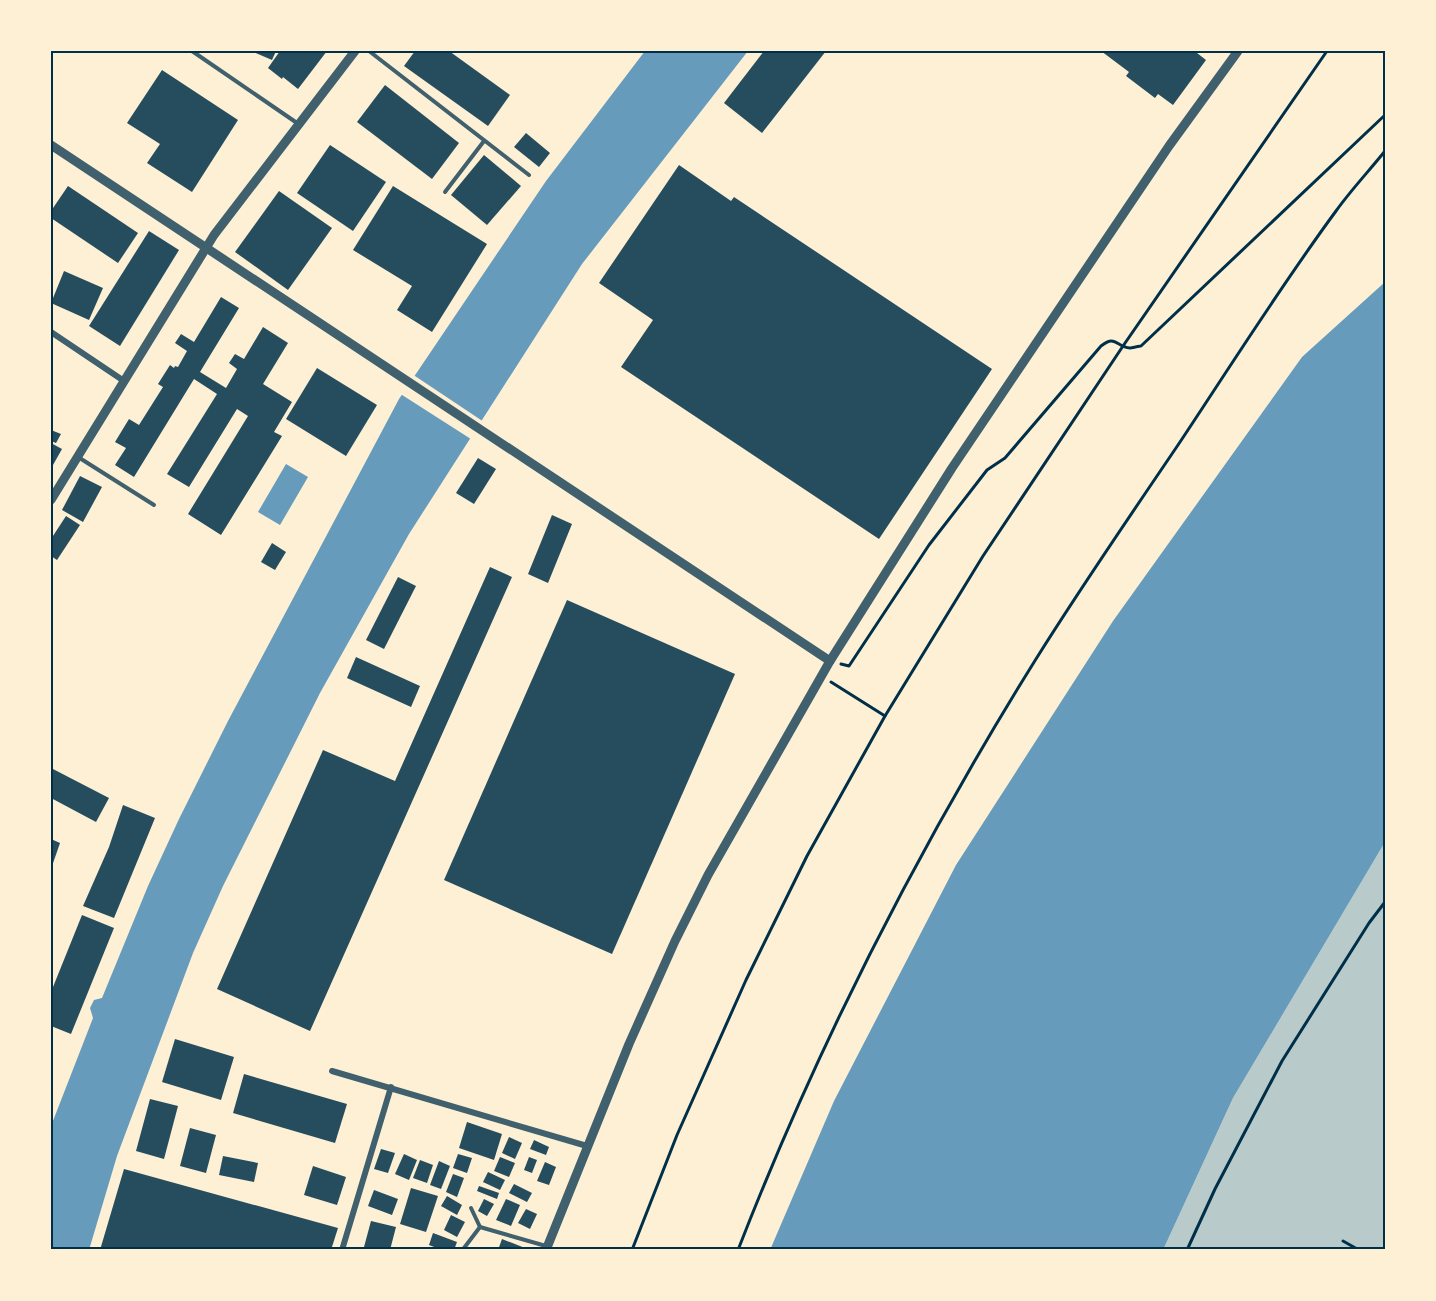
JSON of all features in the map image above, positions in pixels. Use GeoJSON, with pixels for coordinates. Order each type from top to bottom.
{"type":"FeatureCollection","features":[{"type":"Feature","properties":{"kind":"street"},"geometry":{"type":"LineString","coordinates":[[51,500],[206,248],[355,51]]}},
{"type":"Feature","properties":{"kind":"street"},"geometry":{"type":"LineString","coordinates":[[546,1248],[629,1044],[694,903],[830,662],[952,468],[1187,122],[1238,51]]}},
{"type":"Feature","properties":{"kind":"street"},"geometry":{"type":"LineString","coordinates":[[51,145],[830,662]]}},
{"type":"Feature","properties":{"kind":"street"},"geometry":{"type":"LineString","coordinates":[[51,332],[124,381]]}},
{"type":"Feature","properties":{"kind":"street"},"geometry":{"type":"LineString","coordinates":[[332,1071],[587,1146]]}},
{"type":"Feature","properties":{"kind":"street"},"geometry":{"type":"LineString","coordinates":[[342,1250],[391,1087]]}},
{"type":"Feature","properties":{"kind":"lane"},"geometry":{"type":"LineString","coordinates":[[192,51],[299,124]]}},
{"type":"Feature","properties":{"kind":"lane"},"geometry":{"type":"LineString","coordinates":[[369,51],[529,175]]}},
{"type":"Feature","properties":{"kind":"lane"},"geometry":{"type":"LineString","coordinates":[[445,192],[484,141]]}},
{"type":"Feature","properties":{"kind":"lane"},"geometry":{"type":"LineString","coordinates":[[77,457],[154,504]]}},
{"type":"Feature","properties":{"kind":"lane"},"geometry":{"type":"LineString","coordinates":[[471,1208],[480,1227],[546,1248]]}},
{"type":"Feature","properties":{"kind":"lane"},"geometry":{"type":"LineString","coordinates":[[464,1248],[480,1227]]}},
{"type":"Feature","properties":{"kind":"path"},"geometry":{"type":"LineString","coordinates":[[632,1250],[677,1135],[746,980],[807,856],[885,716],[982,556],[1122,346],[1327,51]]}},
{"type":"Feature","properties":{"kind":"path"},"geometry":{"type":"LineString","coordinates":[[830,662],[849,666],[929,545],[987,470],[1005,458],[1101,346],[1112,340],[1131,348],[1141,346],[1385,115]]}},
{"type":"Feature","properties":{"kind":"path"},"geometry":{"type":"LineString","coordinates":[[738,1250],[777,1155],[845,1006],[918,862],[978,754],[1043,648],[1277,296],[1336,210],[1385,151]]}},
{"type":"Feature","properties":{"kind":"path"},"geometry":{"type":"LineString","coordinates":[[822,676],[885,716]]}},
{"type":"Feature","properties":{"kind":"path"},"geometry":{"type":"LineString","coordinates":[[1187,1250],[1215,1189],[1282,1061],[1385,902]]}},
{"type":"Feature","properties":{"kind":"path"},"geometry":{"type":"LineString","coordinates":[[1343,1241],[1359,1250]]}},
{"type":"Feature","properties":{"kind":"shaded area"},"geometry":{"type":"Polygon","coordinates":[[[1385,842],[1385,1250],[1163,1250],[1233,1098],[1385,842]]]}},
{"type":"Feature","properties":{"kind":"water"},"geometry":{"type":"Polygon","coordinates":[[[645,51],[748,51],[582,264],[409,534],[320,693],[223,886],[193,953],[117,1156],[89,1250],[51,1250],[51,1126],[93,1018],[90,1008],[94,1000],[102,998],[148,886],[179,819],[228,721],[399,399],[546,181],[645,51]]]}},
{"type":"Feature","properties":{"kind":"water"},"geometry":{"type":"Polygon","coordinates":[[[1385,282],[1385,842],[1233,1098],[1163,1250],[770,1250],[834,1101],[956,865],[1113,621],[1302,357],[1385,282]]]}},
{"type":"Feature","properties":{"kind":"water"},"geometry":{"type":"Polygon","coordinates":[[[286,464],[308,477],[280,525],[258,512],[286,464]]]}},
{"type":"Feature","properties":{"kind":"pier"},"geometry":{"type":"Polygon","coordinates":[[[412,374],[484,422],[474,441],[399,393],[412,374]]]}},
{"type":"Feature","properties":{"kind":"building"},"geometry":{"type":"Polygon","coordinates":[[[251,51],[276,51],[272,60],[251,51]]]}},
{"type":"Feature","properties":{"kind":"building"},"geometry":{"type":"Polygon","coordinates":[[[280,51],[327,51],[298,89],[268,68],[280,51]]]}},
{"type":"Feature","properties":{"kind":"building"},"geometry":{"type":"Polygon","coordinates":[[[415,51],[449,51],[510,95],[488,126],[404,66],[415,51]]]}},
{"type":"Feature","properties":{"kind":"building"},"geometry":{"type":"Polygon","coordinates":[[[764,51],[826,51],[762,133],[724,103],[764,51]]]}},
{"type":"Feature","properties":{"kind":"building"},"geometry":{"type":"Polygon","coordinates":[[[1101,51],[1199,51],[1197,53],[1206,60],[1173,105],[1158,94],[1155,98],[1126,76],[1129,72],[1101,51]]]}},
{"type":"Feature","properties":{"kind":"building"},"geometry":{"type":"Polygon","coordinates":[[[162,70],[238,120],[192,192],[147,163],[160,144],[127,123],[162,70]]]}},
{"type":"Feature","properties":{"kind":"building"},"geometry":{"type":"Polygon","coordinates":[[[385,85],[459,143],[432,179],[357,122],[385,85]]]}},
{"type":"Feature","properties":{"kind":"building"},"geometry":{"type":"Polygon","coordinates":[[[526,133],[550,153],[539,167],[514,147],[526,133]]]}},
{"type":"Feature","properties":{"kind":"building"},"geometry":{"type":"Polygon","coordinates":[[[330,145],[386,182],[353,231],[297,193],[330,145]]]}},
{"type":"Feature","properties":{"kind":"building"},"geometry":{"type":"Polygon","coordinates":[[[484,155],[521,186],[487,225],[451,195],[484,155]]]}},
{"type":"Feature","properties":{"kind":"building"},"geometry":{"type":"Polygon","coordinates":[[[679,165],[731,201],[734,197],[992,369],[879,539],[621,367],[653,320],[599,283],[679,165]]]}},
{"type":"Feature","properties":{"kind":"building"},"geometry":{"type":"Polygon","coordinates":[[[68,186],[138,233],[118,263],[51,218],[51,211],[68,186]]]}},
{"type":"Feature","properties":{"kind":"building"},"geometry":{"type":"Polygon","coordinates":[[[393,186],[487,244],[432,332],[397,310],[412,286],[353,250],[393,186]]]}},
{"type":"Feature","properties":{"kind":"building"},"geometry":{"type":"Polygon","coordinates":[[[279,191],[332,228],[288,290],[235,252],[279,191]]]}},
{"type":"Feature","properties":{"kind":"building"},"geometry":{"type":"Polygon","coordinates":[[[149,231],[179,250],[120,346],[89,326],[149,231]]]}},
{"type":"Feature","properties":{"kind":"building"},"geometry":{"type":"Polygon","coordinates":[[[64,271],[103,288],[89,320],[51,303],[64,271]]]}},
{"type":"Feature","properties":{"kind":"building"},"geometry":{"type":"Polygon","coordinates":[[[221,297],[239,308],[200,372],[226,388],[237,369],[229,363],[235,354],[244,359],[263,327],[288,343],[263,384],[292,402],[274,432],[282,436],[221,535],[188,514],[248,416],[237,409],[189,487],[167,474],[217,394],[194,379],[134,477],[115,465],[126,448],[115,442],[129,419],[139,425],[163,387],[158,384],[170,365],[174,368],[178,367],[187,351],[175,343],[181,334],[194,342],[221,297]]]}},
{"type":"Feature","properties":{"kind":"building"},"geometry":{"type":"Polygon","coordinates":[[[317,368],[377,405],[346,456],[286,419],[317,368]]]}},
{"type":"Feature","properties":{"kind":"building"},"geometry":{"type":"Polygon","coordinates":[[[51,430],[61,434],[56,443],[51,441],[51,430]]]}},
{"type":"Feature","properties":{"kind":"building"},"geometry":{"type":"Polygon","coordinates":[[[51,443],[62,449],[53,465],[51,463],[51,443]]]}},
{"type":"Feature","properties":{"kind":"building"},"geometry":{"type":"Polygon","coordinates":[[[478,458],[496,469],[474,504],[456,493],[478,458]]]}},
{"type":"Feature","properties":{"kind":"building"},"geometry":{"type":"Polygon","coordinates":[[[80,476],[102,487],[83,522],[62,510],[80,476]]]}},
{"type":"Feature","properties":{"kind":"building"},"geometry":{"type":"Polygon","coordinates":[[[552,515],[572,524],[548,583],[528,574],[552,515]]]}},
{"type":"Feature","properties":{"kind":"building"},"geometry":{"type":"Polygon","coordinates":[[[66,516],[80,525],[57,560],[51,556],[51,539],[66,516]]]}},
{"type":"Feature","properties":{"kind":"building"},"geometry":{"type":"Polygon","coordinates":[[[272,543],[286,552],[275,570],[261,562],[272,543]]]}},
{"type":"Feature","properties":{"kind":"building"},"geometry":{"type":"Polygon","coordinates":[[[490,567],[512,577],[310,1031],[217,989],[323,750],[395,781],[490,567]]]}},
{"type":"Feature","properties":{"kind":"building"},"geometry":{"type":"Polygon","coordinates":[[[398,577],[416,586],[384,649],[366,640],[398,577]]]}},
{"type":"Feature","properties":{"kind":"building"},"geometry":{"type":"Polygon","coordinates":[[[567,600],[735,674],[612,954],[444,880],[567,600]]]}},
{"type":"Feature","properties":{"kind":"building"},"geometry":{"type":"Polygon","coordinates":[[[356,657],[420,686],[411,707],[347,678],[356,657]]]}},
{"type":"Feature","properties":{"kind":"building"},"geometry":{"type":"Polygon","coordinates":[[[51,768],[109,798],[96,822],[51,798],[51,768]]]}},
{"type":"Feature","properties":{"kind":"building"},"geometry":{"type":"Polygon","coordinates":[[[123,805],[155,818],[114,918],[83,906],[109,847],[123,805]]]}},
{"type":"Feature","properties":{"kind":"building"},"geometry":{"type":"Polygon","coordinates":[[[51,839],[60,843],[51,869],[51,839]]]}},
{"type":"Feature","properties":{"kind":"building"},"geometry":{"type":"Polygon","coordinates":[[[82,915],[114,928],[71,1034],[51,1026],[51,992],[82,915]]]}},
{"type":"Feature","properties":{"kind":"building"},"geometry":{"type":"Polygon","coordinates":[[[175,1039],[234,1057],[221,1100],[162,1082],[175,1039]]]}},
{"type":"Feature","properties":{"kind":"building"},"geometry":{"type":"Polygon","coordinates":[[[244,1074],[347,1104],[335,1143],[233,1113],[244,1074]]]}},
{"type":"Feature","properties":{"kind":"building"},"geometry":{"type":"Polygon","coordinates":[[[150,1099],[178,1106],[164,1159],[136,1151],[150,1099]]]}},
{"type":"Feature","properties":{"kind":"building"},"geometry":{"type":"Polygon","coordinates":[[[467,1122],[502,1134],[494,1160],[459,1148],[467,1122]]]}},
{"type":"Feature","properties":{"kind":"building"},"geometry":{"type":"Polygon","coordinates":[[[190,1128],[216,1135],[206,1173],[180,1166],[190,1128]]]}},
{"type":"Feature","properties":{"kind":"building"},"geometry":{"type":"Polygon","coordinates":[[[509,1137],[522,1143],[515,1159],[502,1153],[509,1137]]]}},
{"type":"Feature","properties":{"kind":"building"},"geometry":{"type":"Polygon","coordinates":[[[534,1140],[549,1147],[546,1155],[530,1149],[534,1140]]]}},
{"type":"Feature","properties":{"kind":"building"},"geometry":{"type":"Polygon","coordinates":[[[381,1149],[395,1153],[388,1173],[374,1169],[381,1149]]]}},
{"type":"Feature","properties":{"kind":"building"},"geometry":{"type":"Polygon","coordinates":[[[404,1154],[417,1160],[409,1180],[395,1174],[404,1154]]]}},
{"type":"Feature","properties":{"kind":"building"},"geometry":{"type":"Polygon","coordinates":[[[458,1154],[472,1158],[467,1173],[453,1168],[458,1154]]]}},
{"type":"Feature","properties":{"kind":"building"},"geometry":{"type":"Polygon","coordinates":[[[223,1156],[258,1163],[254,1182],[219,1175],[223,1156]]]}},
{"type":"Feature","properties":{"kind":"building"},"geometry":{"type":"Polygon","coordinates":[[[500,1157],[515,1163],[509,1177],[494,1171],[500,1157]]]}},
{"type":"Feature","properties":{"kind":"building"},"geometry":{"type":"Polygon","coordinates":[[[529,1157],[537,1160],[532,1173],[524,1170],[529,1157]]]}},
{"type":"Feature","properties":{"kind":"building"},"geometry":{"type":"Polygon","coordinates":[[[420,1160],[433,1165],[427,1183],[413,1178],[420,1160]]]}},
{"type":"Feature","properties":{"kind":"building"},"geometry":{"type":"Polygon","coordinates":[[[439,1161],[450,1166],[441,1189],[430,1185],[439,1161]]]}},
{"type":"Feature","properties":{"kind":"building"},"geometry":{"type":"Polygon","coordinates":[[[545,1162],[556,1167],[549,1185],[537,1181],[545,1162]]]}},
{"type":"Feature","properties":{"kind":"building"},"geometry":{"type":"Polygon","coordinates":[[[313,1166],[346,1177],[337,1205],[304,1195],[313,1166]]]}},
{"type":"Feature","properties":{"kind":"building"},"geometry":{"type":"Polygon","coordinates":[[[124,1169],[338,1228],[331,1250],[100,1250],[124,1169]]]}},
{"type":"Feature","properties":{"kind":"building"},"geometry":{"type":"Polygon","coordinates":[[[488,1172],[505,1180],[500,1190],[483,1182],[488,1172]]]}},
{"type":"Feature","properties":{"kind":"building"},"geometry":{"type":"Polygon","coordinates":[[[453,1174],[464,1178],[457,1197],[446,1192],[453,1174]]]}},
{"type":"Feature","properties":{"kind":"building"},"geometry":{"type":"Polygon","coordinates":[[[514,1184],[532,1193],[527,1202],[509,1193],[514,1184]]]}},
{"type":"Feature","properties":{"kind":"building"},"geometry":{"type":"Polygon","coordinates":[[[479,1186],[499,1193],[497,1199],[477,1191],[479,1186]]]}},
{"type":"Feature","properties":{"kind":"building"},"geometry":{"type":"Polygon","coordinates":[[[411,1188],[438,1196],[426,1232],[400,1224],[411,1188]]]}},
{"type":"Feature","properties":{"kind":"building"},"geometry":{"type":"Polygon","coordinates":[[[374,1190],[398,1199],[392,1215],[368,1206],[374,1190]]]}},
{"type":"Feature","properties":{"kind":"building"},"geometry":{"type":"Polygon","coordinates":[[[447,1196],[462,1205],[457,1215],[441,1206],[447,1196]]]}},
{"type":"Feature","properties":{"kind":"building"},"geometry":{"type":"Polygon","coordinates":[[[484,1199],[494,1204],[487,1216],[478,1211],[484,1199]]]}},
{"type":"Feature","properties":{"kind":"building"},"geometry":{"type":"Polygon","coordinates":[[[506,1199],[520,1205],[511,1226],[496,1220],[506,1199]]]}},
{"type":"Feature","properties":{"kind":"building"},"geometry":{"type":"Polygon","coordinates":[[[526,1209],[537,1214],[530,1229],[518,1223],[526,1209]]]}},
{"type":"Feature","properties":{"kind":"building"},"geometry":{"type":"Polygon","coordinates":[[[451,1215],[465,1222],[457,1237],[444,1230],[451,1215]]]}},
{"type":"Feature","properties":{"kind":"building"},"geometry":{"type":"Polygon","coordinates":[[[371,1221],[396,1227],[390,1250],[364,1247],[371,1221]]]}},
{"type":"Feature","properties":{"kind":"building"},"geometry":{"type":"Polygon","coordinates":[[[433,1233],[457,1242],[454,1250],[442,1250],[429,1245],[433,1233]]]}},
{"type":"Feature","properties":{"kind":"building"},"geometry":{"type":"Polygon","coordinates":[[[502,1239],[525,1248],[525,1250],[498,1250],[502,1239]]]}}]}
